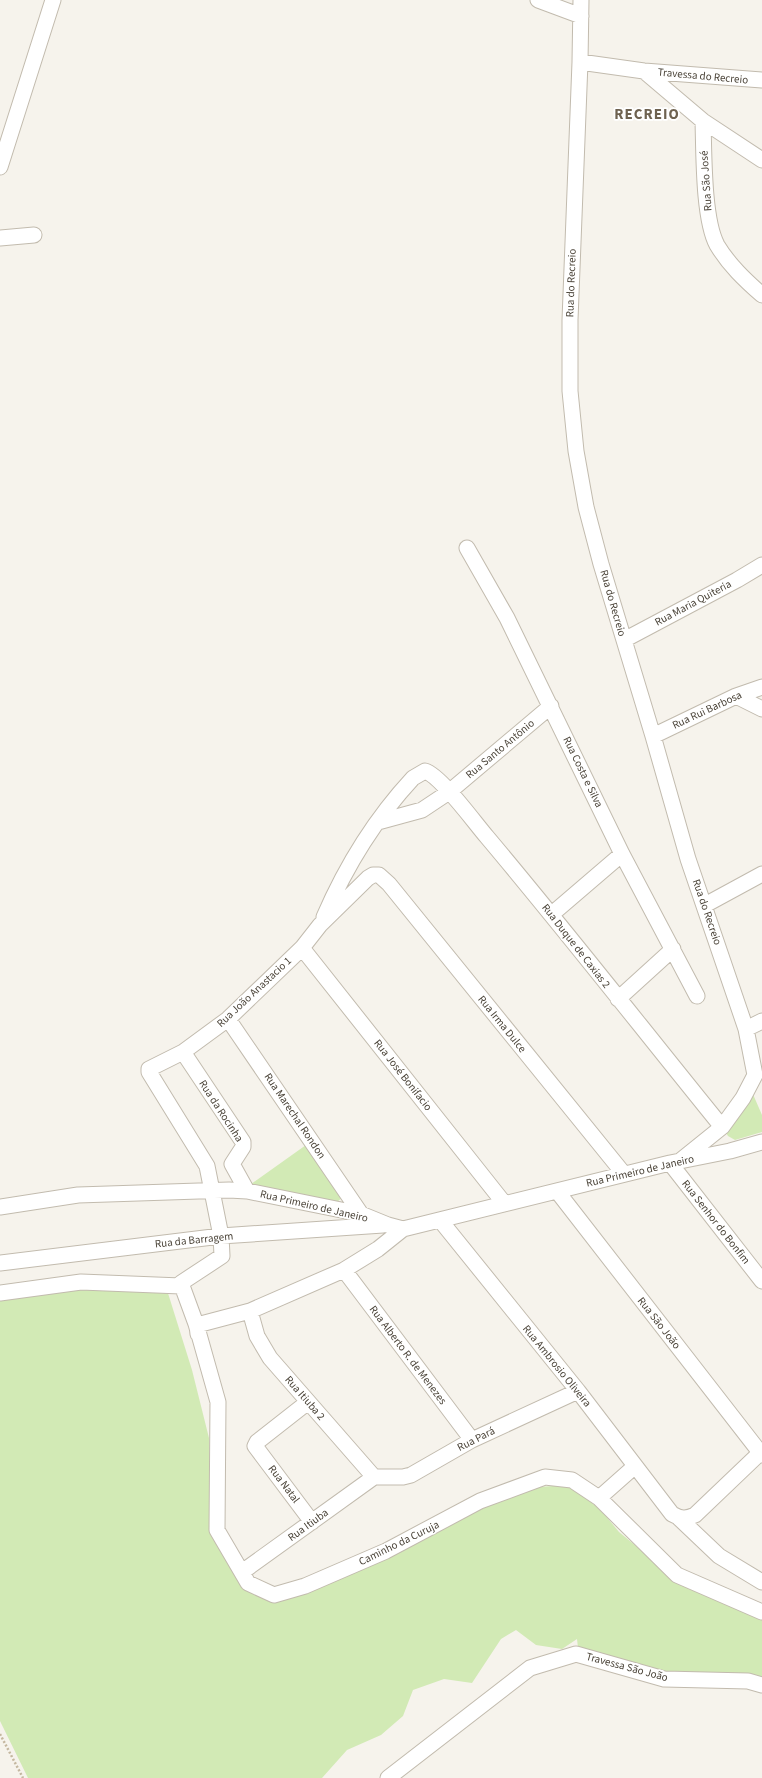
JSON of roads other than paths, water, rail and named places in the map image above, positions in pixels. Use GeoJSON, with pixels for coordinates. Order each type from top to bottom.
{"type":"FeatureCollection","features":[{"type":"Feature","properties":{"kind":"street"},"geometry":{"type":"LineString","coordinates":[[0,167],[53,0]]}},
{"type":"Feature","properties":{"kind":"street"},"geometry":{"type":"LineString","coordinates":[[538,0],[581,16]]}},
{"type":"Feature","properties":{"kind":"street","name":"Rua do Recreio"},"geometry":{"type":"LineString","coordinates":[[581,0],[570,320],[570,391],[576,451],[586,507],[624,640],[688,859],[705,905],[746,1030],[755,1075],[762,1089]]}},
{"type":"Feature","properties":{"kind":"street","name":"Travessa do Recreio"},"geometry":{"type":"LineString","coordinates":[[580,62],[644,71],[762,80]]}},
{"type":"Feature","properties":{"kind":"street"},"geometry":{"type":"LineString","coordinates":[[644,71],[703,121],[762,160]]}},
{"type":"Feature","properties":{"kind":"street","name":"Rua São José"},"geometry":{"type":"LineString","coordinates":[[703,121],[708,213],[716,244],[731,265],[762,295]]}},
{"type":"Feature","properties":{"kind":"street"},"geometry":{"type":"LineString","coordinates":[[0,238],[34,235]]}},
{"type":"Feature","properties":{"kind":"street","name":"Rua Costa e Silva"},"geometry":{"type":"LineString","coordinates":[[467,548],[507,618],[622,854],[697,996]]}},
{"type":"Feature","properties":{"kind":"street","name":"Rua Maria Quiteria"},"geometry":{"type":"LineString","coordinates":[[624,640],[737,580],[762,565]]}},
{"type":"Feature","properties":{"kind":"street","name":"Rua Rui Barbosa"},"geometry":{"type":"LineString","coordinates":[[653,736],[736,696],[762,687]]}},
{"type":"Feature","properties":{"kind":"street"},"geometry":{"type":"LineString","coordinates":[[736,696],[762,709]]}},
{"type":"Feature","properties":{"kind":"street","name":"Rua Santo Antônio"},"geometry":{"type":"LineString","coordinates":[[449,792],[551,706]]}},
{"type":"Feature","properties":{"kind":"street","name":"Rua Duque de Caxias 2"},"geometry":{"type":"LineString","coordinates":[[425,771],[430,773],[449,792],[552,914],[618,999],[722,1127]]}},
{"type":"Feature","properties":{"kind":"street","name":"Rua João Anastacio 1"},"geometry":{"type":"LineString","coordinates":[[320,925],[337,887],[357,850],[413,778],[425,771]]}},
{"type":"Feature","properties":{"kind":"street"},"geometry":{"type":"LineString","coordinates":[[378,822],[422,810],[449,792]]}},
{"type":"Feature","properties":{"kind":"street"},"geometry":{"type":"LineString","coordinates":[[552,914],[622,854]]}},
{"type":"Feature","properties":{"kind":"street"},"geometry":{"type":"LineString","coordinates":[[705,905],[762,874]]}},
{"type":"Feature","properties":{"kind":"street","name":"Rua João Anastacio 1"},"geometry":{"type":"LineString","coordinates":[[213,1189],[204,1158],[148,1070],[183,1052],[228,1019],[302,948],[320,925],[368,878],[374,875],[379,875]]}},
{"type":"Feature","properties":{"kind":"street","name":"Rua Irma Dulce"},"geometry":{"type":"LineString","coordinates":[[379,875],[389,884],[624,1174]]}},
{"type":"Feature","properties":{"kind":"street","name":"Rua José Bonifacio"},"geometry":{"type":"LineString","coordinates":[[302,948],[504,1203]]}},
{"type":"Feature","properties":{"kind":"street"},"geometry":{"type":"LineString","coordinates":[[618,999],[673,949]]}},
{"type":"Feature","properties":{"kind":"street","name":"Rua Marechal Rondon"},"geometry":{"type":"LineString","coordinates":[[228,1019],[361,1214]]}},
{"type":"Feature","properties":{"kind":"street"},"geometry":{"type":"LineString","coordinates":[[746,1030],[762,1021]]}},
{"type":"Feature","properties":{"kind":"street","name":"Rua da Rocinha"},"geometry":{"type":"LineString","coordinates":[[183,1052],[243,1142],[243,1148],[232,1164],[247,1191]]}},
{"type":"Feature","properties":{"kind":"street"},"geometry":{"type":"LineString","coordinates":[[676,1161],[722,1127],[743,1098],[755,1075]]}},
{"type":"Feature","properties":{"kind":"street","name":"Rua Primeiro de Janeiro"},"geometry":{"type":"LineString","coordinates":[[0,1207],[78,1195],[213,1189],[247,1191],[361,1214],[388,1225],[403,1229],[676,1161],[730,1151],[762,1142]]}},
{"type":"Feature","properties":{"kind":"street","name":"Rua Senhor do Bonfim"},"geometry":{"type":"LineString","coordinates":[[676,1161],[762,1281]]}},
{"type":"Feature","properties":{"kind":"street"},"geometry":{"type":"LineString","coordinates":[[0,1293],[81,1282],[181,1286],[181,1282],[222,1256],[221,1236],[213,1189]]}},
{"type":"Feature","properties":{"kind":"street","name":"Rua São João"},"geometry":{"type":"LineString","coordinates":[[557,1191],[761,1454]]}},
{"type":"Feature","properties":{"kind":"street","name":"Rua Ambrosio Oliveira"},"geometry":{"type":"LineString","coordinates":[[440,1220],[578,1391],[634,1466],[676,1516],[719,1556],[762,1582]]}},
{"type":"Feature","properties":{"kind":"street","name":"Rua da Barragem"},"geometry":{"type":"LineString","coordinates":[[0,1263],[221,1236],[348,1226],[388,1225]]}},
{"type":"Feature","properties":{"kind":"street"},"geometry":{"type":"LineString","coordinates":[[198,1335],[197,1325],[250,1311],[344,1270],[378,1249],[403,1229]]}},
{"type":"Feature","properties":{"kind":"street","name":"Rua Alberto R. de Menezes"},"geometry":{"type":"LineString","coordinates":[[344,1270],[472,1440]]}},
{"type":"Feature","properties":{"kind":"street","name":"Caminho da Curuja"},"geometry":{"type":"LineString","coordinates":[[181,1286],[196,1324],[218,1402],[217,1530],[248,1583],[274,1595],[305,1586],[386,1551],[480,1501],[545,1477],[572,1480],[599,1498],[677,1575],[762,1612]]}},
{"type":"Feature","properties":{"kind":"street","name":"Rua Itiuba 2"},"geometry":{"type":"LineString","coordinates":[[250,1311],[261,1345],[270,1358],[374,1477]]}},
{"type":"Feature","properties":{"kind":"street","name":"Rua Pará"},"geometry":{"type":"LineString","coordinates":[[374,1477],[403,1477],[411,1475],[472,1440],[578,1391]]}},
{"type":"Feature","properties":{"kind":"street","name":"Rua Natal"},"geometry":{"type":"LineString","coordinates":[[308,1402],[257,1442],[255,1446],[312,1522]]}},
{"type":"Feature","properties":{"kind":"street"},"geometry":{"type":"LineString","coordinates":[[676,1516],[687,1519],[695,1516],[761,1454]]}},
{"type":"Feature","properties":{"kind":"street"},"geometry":{"type":"LineString","coordinates":[[599,1498],[634,1466]]}},
{"type":"Feature","properties":{"kind":"street","name":"Rua Itiuba"},"geometry":{"type":"LineString","coordinates":[[242,1572],[374,1477]]}},
{"type":"Feature","properties":{"kind":"street","name":"Travessa São João"},"geometry":{"type":"LineString","coordinates":[[388,1778],[530,1668],[576,1654],[664,1679],[748,1681],[762,1685]]}},
{"type":"Feature","properties":{"kind":"district","name":"RECREIO"},"geometry":{"type":"Point","coordinates":[647,114]}}]}
